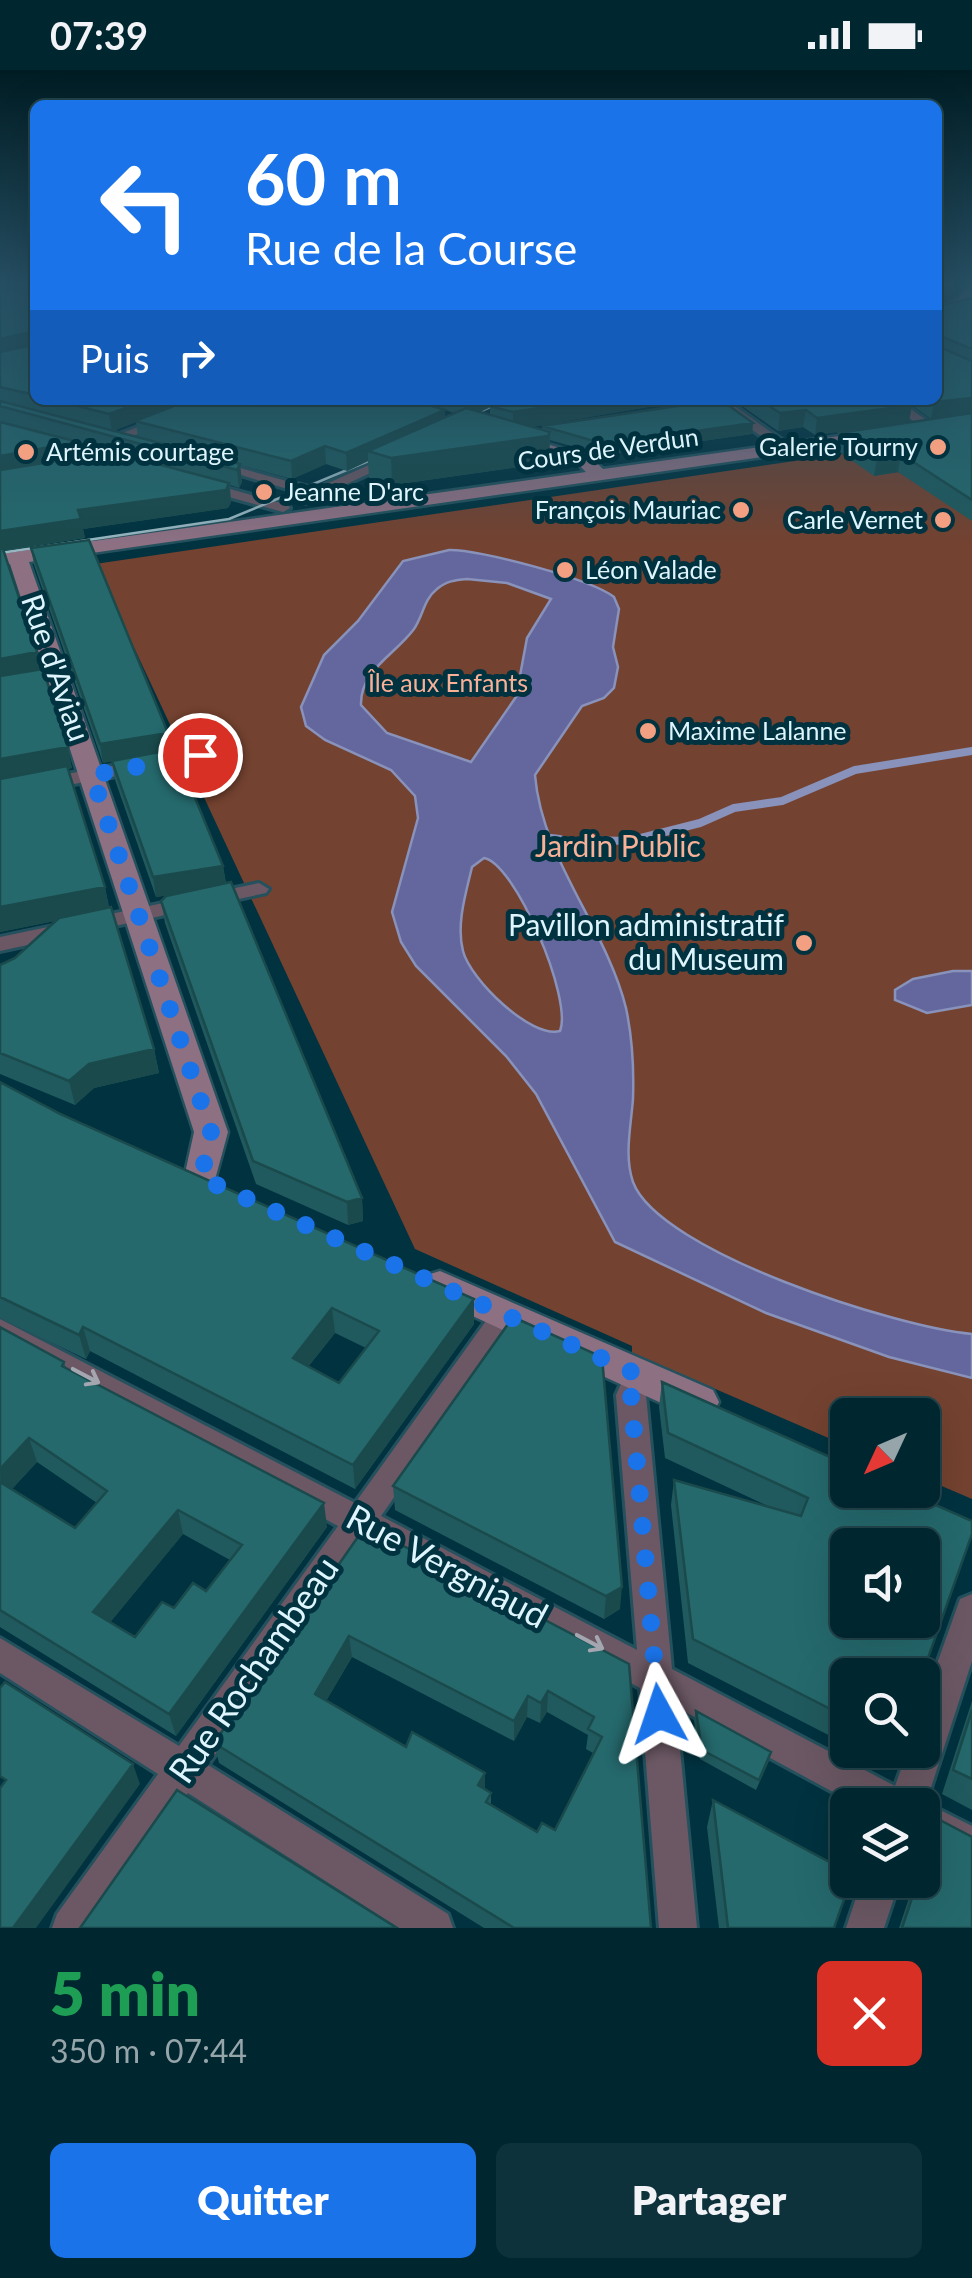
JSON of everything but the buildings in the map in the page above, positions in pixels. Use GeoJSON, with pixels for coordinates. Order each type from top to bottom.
{"type":"FeatureCollection","features":[{"type":"Feature","properties":{"kind":"main road","name":"Cours de Verdun"},"geometry":{"type":"LineString","coordinates":[[9,559],[287,514],[544,484],[936,422]]}},
{"type":"Feature","properties":{"kind":"main road"},"geometry":{"type":"LineString","coordinates":[[498,435],[584,460],[594,469]]}},
{"type":"Feature","properties":{"kind":"main road","name":"Cours de Verdun"},"geometry":{"type":"LineString","coordinates":[[488,492],[503,482],[783,445]]}},
{"type":"Feature","properties":{"kind":"main road"},"geometry":{"type":"LineString","coordinates":[[544,484],[594,469]]}},
{"type":"Feature","properties":{"kind":"main road","name":"Rue d'Aviau"},"geometry":{"type":"LineString","coordinates":[[9,559],[59,679],[211,1132],[217,1185],[164,1162]]}},
{"type":"Feature","properties":{"kind":"main road"},"geometry":{"type":"LineString","coordinates":[[415,1274],[738,1419]]}},
{"type":"Feature","properties":{"kind":"street"},"geometry":{"type":"LineString","coordinates":[[113,439],[205,405]]}},
{"type":"Feature","properties":{"kind":"street"},"geometry":{"type":"LineString","coordinates":[[686,408],[703,405]]}},
{"type":"Feature","properties":{"kind":"street"},"geometry":{"type":"LineString","coordinates":[[724,405],[783,445]]}},
{"type":"Feature","properties":{"kind":"street"},"geometry":{"type":"LineString","coordinates":[[900,405],[936,422]]}},
{"type":"Feature","properties":{"kind":"street"},"geometry":{"type":"LineString","coordinates":[[498,435],[533,429]]}},
{"type":"Feature","properties":{"kind":"street"},"geometry":{"type":"LineString","coordinates":[[0,430],[132,466]]}},
{"type":"Feature","properties":{"kind":"street"},"geometry":{"type":"LineString","coordinates":[[94,434],[132,444]]}},
{"type":"Feature","properties":{"kind":"street"},"geometry":{"type":"LineString","coordinates":[[189,482],[287,514],[317,494],[402,456]]}},
{"type":"Feature","properties":{"kind":"street"},"geometry":{"type":"LineString","coordinates":[[190,459],[317,494]]}},
{"type":"Feature","properties":{"kind":"street"},"geometry":{"type":"LineString","coordinates":[[86,468],[112,461]]}},
{"type":"Feature","properties":{"kind":"street"},"geometry":{"type":"LineString","coordinates":[[35,683],[59,679]]}},
{"type":"Feature","properties":{"kind":"street"},"geometry":{"type":"LineString","coordinates":[[0,792],[200,755]]}},
{"type":"Feature","properties":{"kind":"street"},"geometry":{"type":"LineString","coordinates":[[0,944],[259,889]]}},
{"type":"Feature","properties":{"kind":"street"},"geometry":{"type":"LineString","coordinates":[[22,960],[50,933]]}},
{"type":"Feature","properties":{"kind":"street","name":"Rue Rochambeau"},"geometry":{"type":"LineString","coordinates":[[71,1928],[506,1315]]}},
{"type":"Feature","properties":{"kind":"street","name":"Rue Vergniaud"},"geometry":{"type":"LineString","coordinates":[[0,1330],[862,1788]]}},
{"type":"Feature","properties":{"kind":"street"},"geometry":{"type":"LineString","coordinates":[[639,1375],[631,1395],[678,1928]]}},
{"type":"Feature","properties":{"kind":"street"},"geometry":{"type":"LineString","coordinates":[[912,1788],[972,1610]]}},
{"type":"Feature","properties":{"kind":"street"},"geometry":{"type":"LineString","coordinates":[[0,1654],[434,1928]]}},
{"type":"Feature","properties":{"kind":"street"},"geometry":{"type":"LineString","coordinates":[[940,1829],[972,1846]]}},
{"type":"Feature","properties":{"kind":"street"},"geometry":{"type":"LineString","coordinates":[[865,1928],[876,1898]]}},
{"type":"Feature","properties":{"kind":"green space","name":"Jardin Public"},"geometry":{"type":"Polygon","coordinates":[[[842,454],[876,475],[898,472],[972,507],[972,1499],[940,1485],[940,1398],[830,1398],[830,1439],[632,1353],[632,1346],[415,1249],[95,564],[842,454]]]}},
{"type":"Feature","properties":{"kind":"water"},"geometry":{"type":"Polygon","coordinates":[[[449,550],[508,560],[601,590],[614,597],[619,609],[613,647],[618,667],[614,688],[604,698],[582,706],[535,775],[549,836],[617,978],[626,1008],[633,1065],[629,1151],[633,1182],[652,1208],[687,1234],[732,1259],[840,1302],[892,1318],[972,1334],[972,1378],[889,1357],[766,1313],[615,1242],[536,1094],[506,1056],[416,966],[401,942],[392,912],[418,818],[415,796],[391,770],[325,740],[306,726],[301,707],[324,655],[358,621],[403,561],[449,550]],[[467,579],[440,586],[433,593],[414,629],[372,672],[361,705],[387,733],[471,762],[516,697],[527,638],[551,599],[507,583],[467,579]],[[484,858],[472,867],[463,909],[461,941],[468,963],[489,991],[518,1017],[548,1031],[560,1031],[558,991],[538,934],[511,883],[484,858]]]}},
{"type":"Feature","properties":{"kind":"water"},"geometry":{"type":"Polygon","coordinates":[[[972,971],[972,1005],[927,1013],[895,1000],[895,990],[913,979],[972,971]]]}},
{"type":"Feature","properties":{"kind":"waterway"},"geometry":{"type":"LineString","coordinates":[[586,840],[629,841],[700,823],[734,808],[782,801],[855,770],[972,751]]}},
{"type":"Feature","properties":{"kind":"waterway"},"geometry":{"type":"LineString","coordinates":[[551,838],[560,839]]}},
{"type":"Feature","properties":{"kind":"tram line"},"geometry":{"type":"LineString","coordinates":[[453,424],[495,405]]}},
{"type":"Feature","properties":{"kind":"tram line"},"geometry":{"type":"LineString","coordinates":[[0,553],[229,519],[371,460]]}},
{"type":"Feature","properties":{"kind":"place","name":"Galerie Tourny"},"geometry":{"type":"Point","coordinates":[938,447]}},
{"type":"Feature","properties":{"kind":"place","name":"Artémis courtage"},"geometry":{"type":"Point","coordinates":[26,452]}},
{"type":"Feature","properties":{"kind":"place","name":"Jeanne D'arc"},"geometry":{"type":"Point","coordinates":[264,492]}},
{"type":"Feature","properties":{"kind":"place","name":"François Mauriac"},"geometry":{"type":"Point","coordinates":[741,510]}},
{"type":"Feature","properties":{"kind":"place","name":"Carle Vernet"},"geometry":{"type":"Point","coordinates":[943,520]}},
{"type":"Feature","properties":{"kind":"place","name":"Léon Valade"},"geometry":{"type":"Point","coordinates":[565,570]}},
{"type":"Feature","properties":{"kind":"place","name":"Maxime Lalanne"},"geometry":{"type":"Point","coordinates":[648,731]}},
{"type":"Feature","properties":{"kind":"place","name":"Pavillon administratif du Museum"},"geometry":{"type":"Point","coordinates":[804,943]}},
{"type":"Feature","properties":{"kind":"route"},"geometry":{"type":"LineString","coordinates":[[200,755],[92,775],[211,1132],[201,1178],[639,1375],[631,1395],[659,1714]]}},
{"type":"Feature","properties":{"kind":"park label","name":"Île aux Enfants"},"geometry":{"type":"Point","coordinates":[448,683]}}]}
